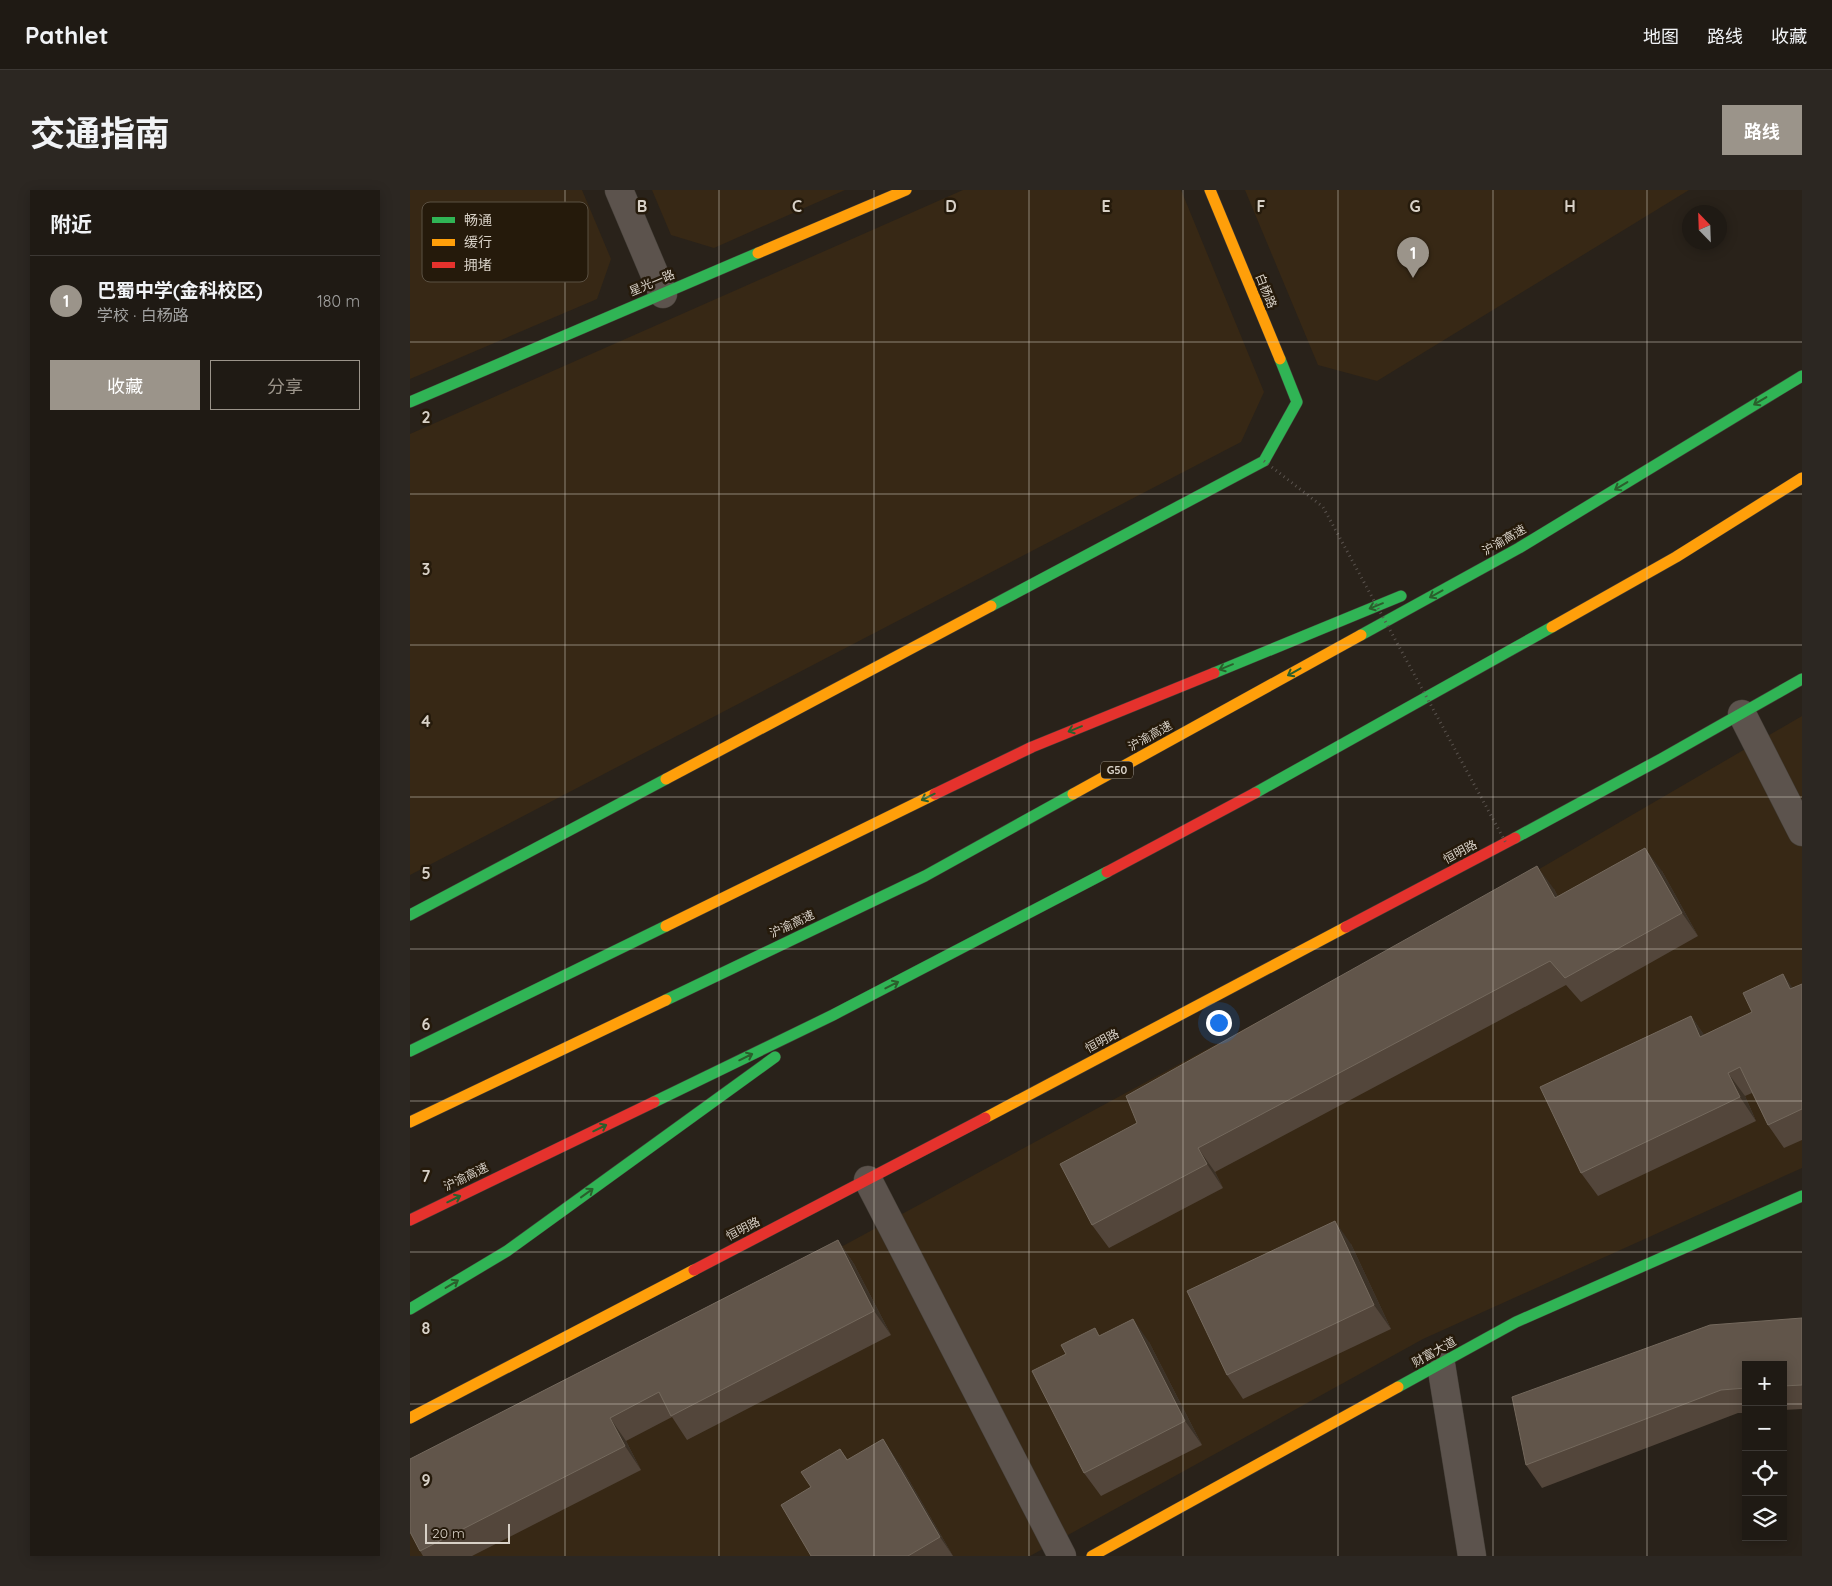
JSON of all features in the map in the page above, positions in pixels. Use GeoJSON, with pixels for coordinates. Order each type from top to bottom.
{"type":"FeatureCollection","features":[{"type":"Feature","properties":{"kind":"main road","name":"星光一路"},"geometry":{"type":"LineString","coordinates":[[410,402],[906,190]]}},
{"type":"Feature","properties":{"kind":"main road","name":"白杨路"},"geometry":{"type":"LineString","coordinates":[[1210,190],[1298,402],[1264,461]]}},
{"type":"Feature","properties":{"kind":"main road","name":"沪渝高速"},"geometry":{"type":"LineString","coordinates":[[410,1122],[925,876],[1519,548],[1802,376]]}},
{"type":"Feature","properties":{"kind":"main road"},"geometry":{"type":"LineString","coordinates":[[410,915],[1264,461]]}},
{"type":"Feature","properties":{"kind":"main road","name":"沪渝高速"},"geometry":{"type":"LineString","coordinates":[[410,1220],[833,1015],[1196,826],[1676,558],[1802,478]]}},
{"type":"Feature","properties":{"kind":"main road"},"geometry":{"type":"LineString","coordinates":[[1427,586],[1519,548]]}},
{"type":"Feature","properties":{"kind":"main road"},"geometry":{"type":"LineString","coordinates":[[410,1051],[1032,747],[1408,593]]}},
{"type":"Feature","properties":{"kind":"main road","name":"恒明路"},"geometry":{"type":"LineString","coordinates":[[410,1418],[868,1180],[1506,844],[1802,679]]}},
{"type":"Feature","properties":{"kind":"main road"},"geometry":{"type":"LineString","coordinates":[[410,1309],[507,1251],[833,1015]]}},
{"type":"Feature","properties":{"kind":"main road","name":"财富大道"},"geometry":{"type":"LineString","coordinates":[[1092,1556],[1516,1322],[1802,1196]]}},
{"type":"Feature","properties":{"kind":"street"},"geometry":{"type":"LineString","coordinates":[[619,190],[663,294]]}},
{"type":"Feature","properties":{"kind":"street"},"geometry":{"type":"LineString","coordinates":[[1742,714],[1802,832]]}},
{"type":"Feature","properties":{"kind":"street"},"geometry":{"type":"LineString","coordinates":[[868,1180],[1062,1556]]}},
{"type":"Feature","properties":{"kind":"street"},"geometry":{"type":"LineString","coordinates":[[1441,1364],[1472,1556]]}},
{"type":"Feature","properties":{"kind":"path"},"geometry":{"type":"LineString","coordinates":[[1264,461],[1323,507],[1506,844]]}},
{"type":"Feature","properties":{"kind":"shaded area"},"geometry":{"type":"Polygon","coordinates":[[[410,190],[582,190],[587,202],[422,202],[422,282],[588,282],[588,204],[611,259],[597,299],[410,379],[410,190]]]}},
{"type":"Feature","properties":{"kind":"shaded area"},"geometry":{"type":"Polygon","coordinates":[[[652,190],[845,190],[714,248],[671,235],[652,190]]]}},
{"type":"Feature","properties":{"kind":"shaded area"},"geometry":{"type":"Polygon","coordinates":[[[963,190],[1181,190],[1264,392],[1241,442],[410,875],[410,434],[963,190]]]}},
{"type":"Feature","properties":{"kind":"shaded area"},"geometry":{"type":"Polygon","coordinates":[[[1245,190],[1689,190],[1377,381],[1318,365],[1245,190]]]}},
{"type":"Feature","properties":{"kind":"shaded area"},"geometry":{"type":"Polygon","coordinates":[[[1802,716],[1802,1168],[1423,1339],[1030,1556],[410,1556],[410,1480],[1529,875],[1802,716]]]}},
{"type":"Feature","properties":{"kind":"building"},"geometry":{"type":"Polygon","coordinates":[[[1645,848],[1682,913],[1565,978],[1550,961],[1198,1148],[1207,1164],[1092,1225],[1060,1164],[1137,1123],[1126,1096],[1537,866],[1555,898],[1645,848]]]}},
{"type":"Feature","properties":{"kind":"building"},"geometry":{"type":"Polygon","coordinates":[[[1783,974],[1790,989],[1802,984],[1802,1109],[1768,1125],[1740,1067],[1728,1073],[1740,1097],[1581,1173],[1540,1087],[1691,1016],[1700,1037],[1752,1012],[1743,993],[1783,974]]]}},
{"type":"Feature","properties":{"kind":"building"},"geometry":{"type":"Polygon","coordinates":[[[1335,1221],[1374,1305],[1227,1375],[1187,1291],[1335,1221]]]}},
{"type":"Feature","properties":{"kind":"building"},"geometry":{"type":"Polygon","coordinates":[[[838,1240],[874,1311],[671,1416],[659,1392],[610,1418],[625,1446],[420,1551],[410,1532],[410,1459],[838,1240]]]}},
{"type":"Feature","properties":{"kind":"building"},"geometry":{"type":"Polygon","coordinates":[[[1802,1318],[1802,1385],[1787,1386],[1787,1361],[1742,1361],[1742,1388],[1721,1390],[1526,1465],[1512,1397],[1710,1325],[1802,1318]]]}},
{"type":"Feature","properties":{"kind":"building"},"geometry":{"type":"Polygon","coordinates":[[[1133,1319],[1185,1421],[1084,1473],[1032,1371],[1066,1354],[1061,1345],[1095,1328],[1099,1336],[1133,1319]]]}},
{"type":"Feature","properties":{"kind":"building"},"geometry":{"type":"Polygon","coordinates":[[[883,1439],[940,1537],[908,1556],[811,1556],[781,1505],[811,1487],[801,1472],[840,1449],[847,1460],[883,1439]]]}},
{"type":"Feature","properties":{"kind":"traffic: fast"},"geometry":{"type":"LineString","coordinates":[[410,402],[758,253]]}},
{"type":"Feature","properties":{"kind":"traffic: fast"},"geometry":{"type":"LineString","coordinates":[[991,606],[1264,461],[1297,402],[1280,359]]}},
{"type":"Feature","properties":{"kind":"traffic: fast"},"geometry":{"type":"LineString","coordinates":[[1361,635],[1519,548],[1802,376]]}},
{"type":"Feature","properties":{"kind":"traffic: fast"},"geometry":{"type":"LineString","coordinates":[[1214,673],[1401,596]]}},
{"type":"Feature","properties":{"kind":"traffic: fast"},"geometry":{"type":"LineString","coordinates":[[1255,793],[1552,627]]}},
{"type":"Feature","properties":{"kind":"traffic: fast"},"geometry":{"type":"LineString","coordinates":[[1515,838],[1661,759],[1802,679]]}},
{"type":"Feature","properties":{"kind":"traffic: fast"},"geometry":{"type":"LineString","coordinates":[[410,915],[666,779]]}},
{"type":"Feature","properties":{"kind":"traffic: fast"},"geometry":{"type":"LineString","coordinates":[[666,1000],[925,876],[1073,794]]}},
{"type":"Feature","properties":{"kind":"traffic: fast"},"geometry":{"type":"LineString","coordinates":[[654,1102],[833,1015],[1107,872]]}},
{"type":"Feature","properties":{"kind":"traffic: fast"},"geometry":{"type":"LineString","coordinates":[[410,1051],[666,926]]}},
{"type":"Feature","properties":{"kind":"traffic: fast"},"geometry":{"type":"LineString","coordinates":[[410,1309],[507,1251],[775,1057]]}},
{"type":"Feature","properties":{"kind":"traffic: fast"},"geometry":{"type":"LineString","coordinates":[[1398,1387],[1516,1322],[1802,1196]]}},
{"type":"Feature","properties":{"kind":"traffic: slow"},"geometry":{"type":"LineString","coordinates":[[758,253],[906,190]]}},
{"type":"Feature","properties":{"kind":"traffic: slow"},"geometry":{"type":"LineString","coordinates":[[1210,190],[1280,359]]}},
{"type":"Feature","properties":{"kind":"traffic: slow"},"geometry":{"type":"LineString","coordinates":[[1552,627],[1676,557],[1802,478]]}},
{"type":"Feature","properties":{"kind":"traffic: slow"},"geometry":{"type":"LineString","coordinates":[[666,779],[991,606]]}},
{"type":"Feature","properties":{"kind":"traffic: slow"},"geometry":{"type":"LineString","coordinates":[[1073,794],[1361,635]]}},
{"type":"Feature","properties":{"kind":"traffic: slow"},"geometry":{"type":"LineString","coordinates":[[666,926],[935,794]]}},
{"type":"Feature","properties":{"kind":"traffic: slow"},"geometry":{"type":"LineString","coordinates":[[985,1118],[1346,927]]}},
{"type":"Feature","properties":{"kind":"traffic: slow"},"geometry":{"type":"LineString","coordinates":[[410,1122],[666,1000]]}},
{"type":"Feature","properties":{"kind":"traffic: slow"},"geometry":{"type":"LineString","coordinates":[[410,1418],[694,1270]]}},
{"type":"Feature","properties":{"kind":"traffic: slow"},"geometry":{"type":"LineString","coordinates":[[1092,1556],[1398,1387]]}},
{"type":"Feature","properties":{"kind":"traffic: jam"},"geometry":{"type":"LineString","coordinates":[[935,794],[1032,747],[1214,673]]}},
{"type":"Feature","properties":{"kind":"traffic: jam"},"geometry":{"type":"LineString","coordinates":[[1107,872],[1255,793]]}},
{"type":"Feature","properties":{"kind":"traffic: jam"},"geometry":{"type":"LineString","coordinates":[[1346,927],[1515,838]]}},
{"type":"Feature","properties":{"kind":"traffic: jam"},"geometry":{"type":"LineString","coordinates":[[410,1220],[654,1102]]}},
{"type":"Feature","properties":{"kind":"traffic: jam"},"geometry":{"type":"LineString","coordinates":[[694,1270],[985,1118]]}},
{"type":"Feature","properties":{"kind":"place","name":"巴蜀中学(金科校区)"},"geometry":{"type":"Point","coordinates":[1413,278]}}]}
